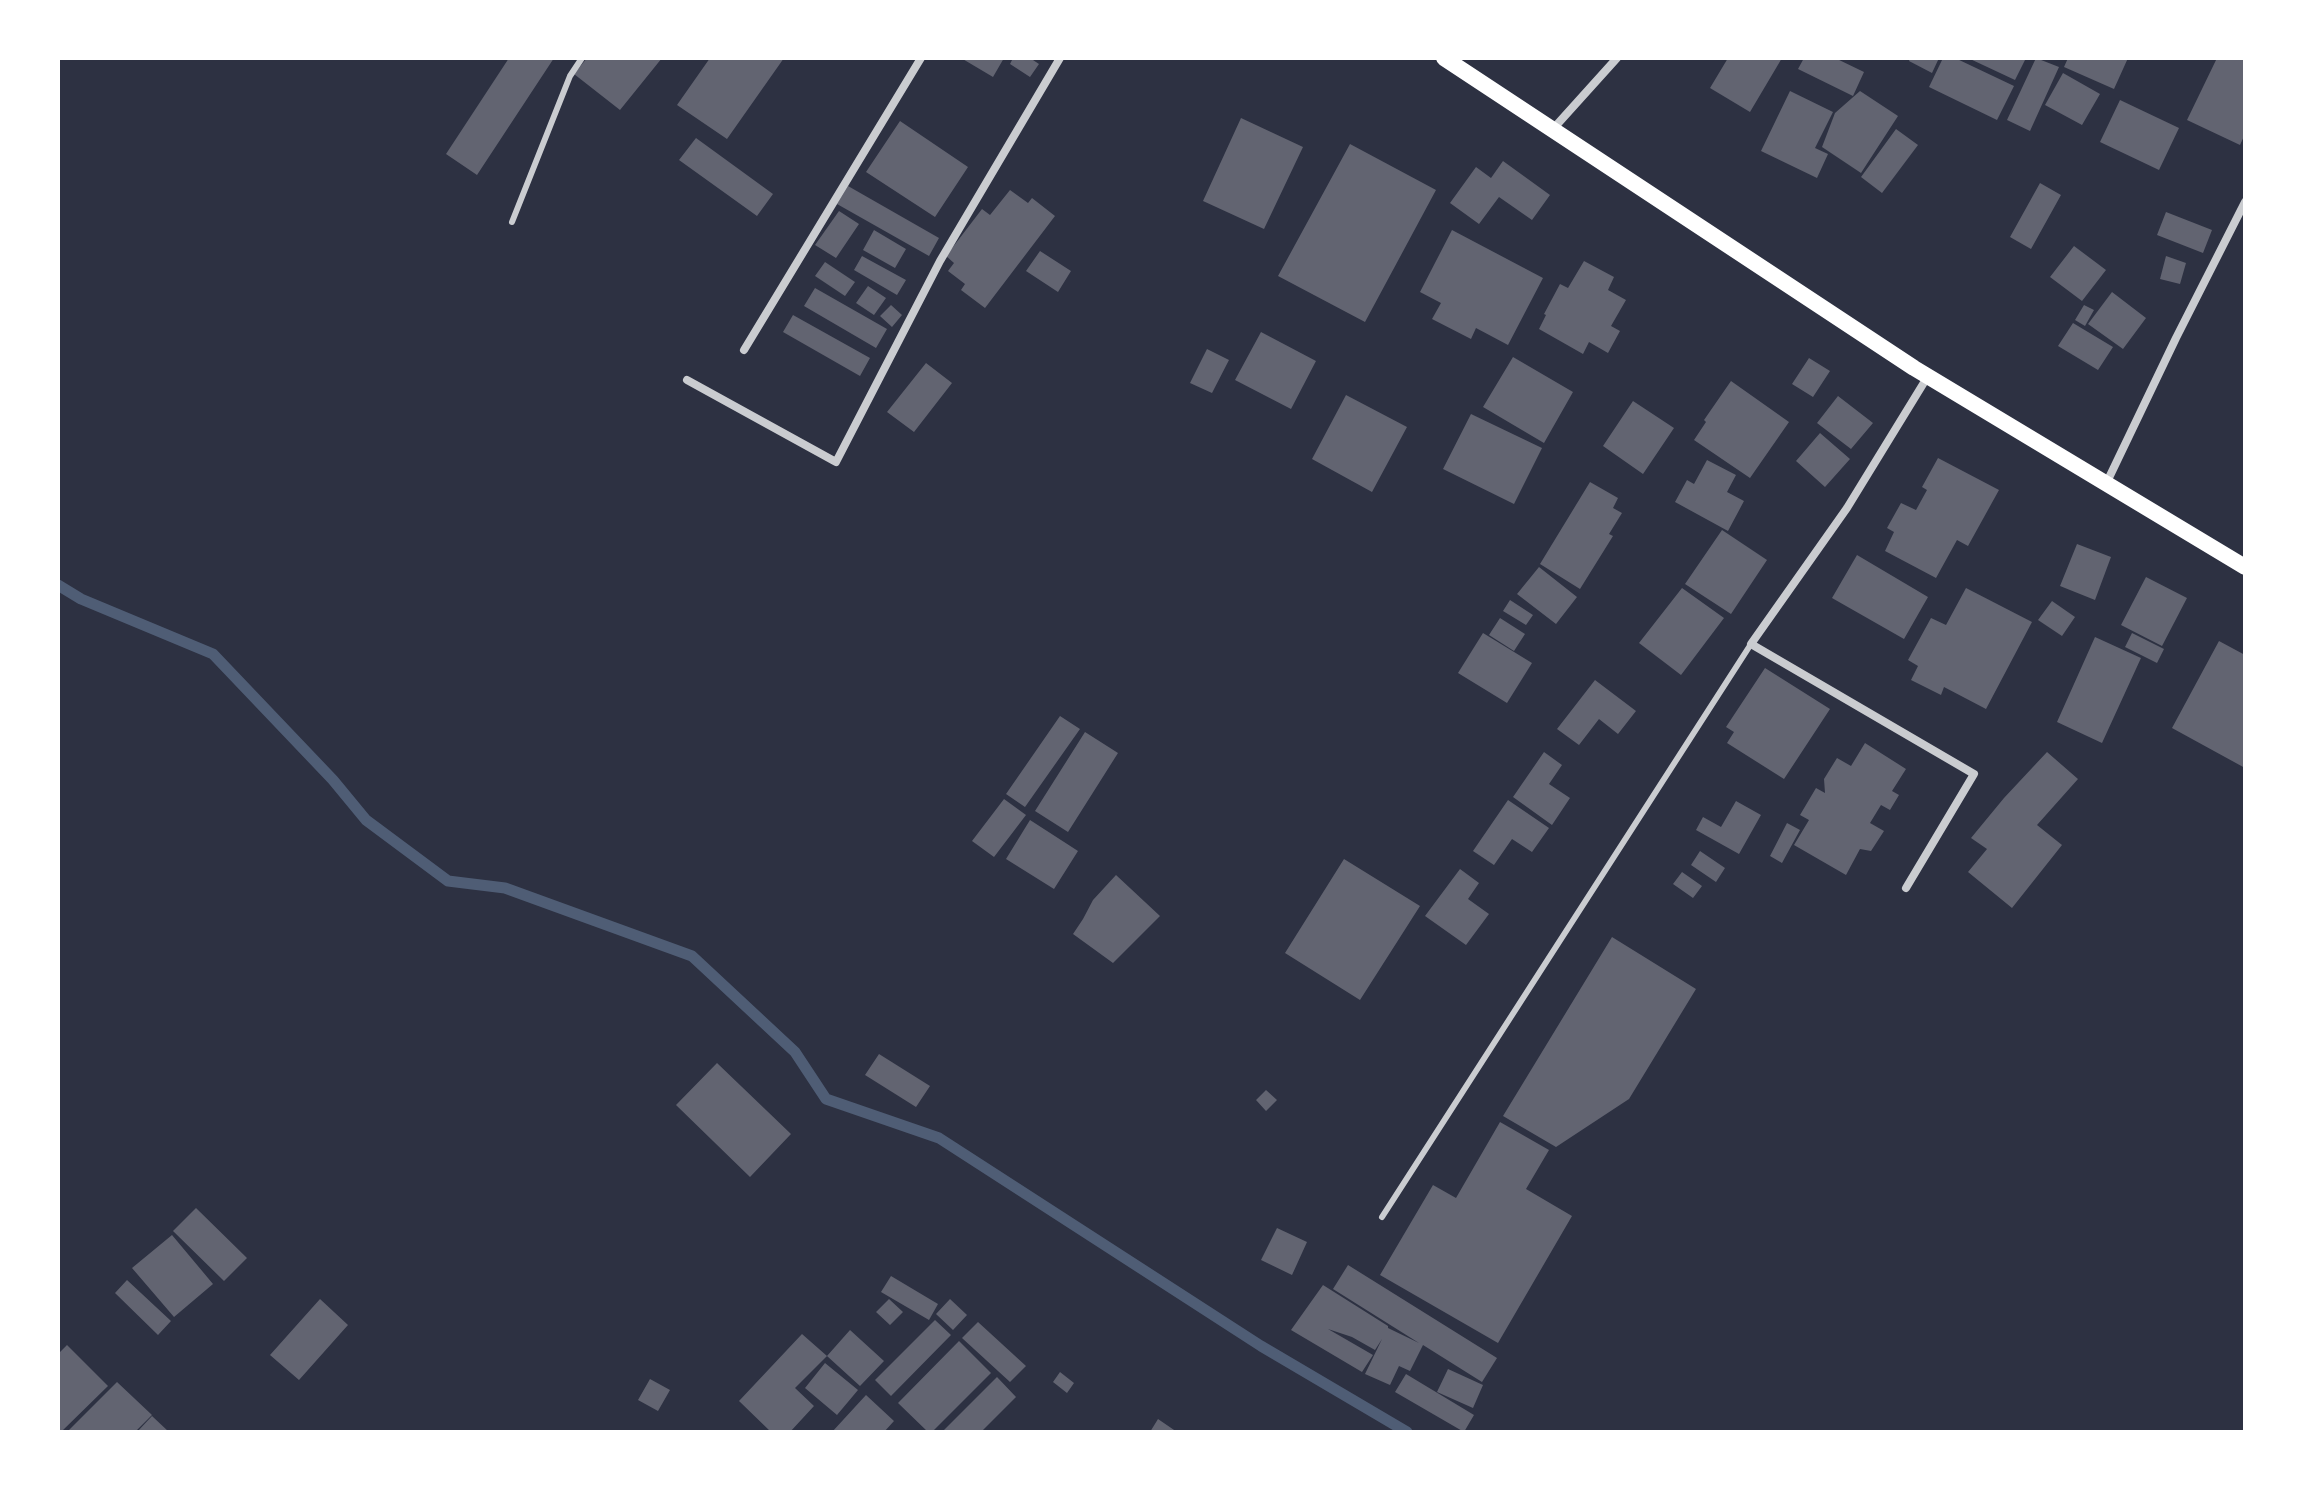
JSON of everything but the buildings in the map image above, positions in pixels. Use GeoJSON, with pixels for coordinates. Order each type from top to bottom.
{"type":"FeatureCollection","features":[{"type":"Feature","properties":{"kind":"main road"},"geometry":{"type":"LineString","coordinates":[[1444,58],[1928,376],[2245,567]]}},
{"type":"Feature","properties":{"kind":"street"},"geometry":{"type":"LineString","coordinates":[[744,350],[921,58]]}},
{"type":"Feature","properties":{"kind":"street"},"geometry":{"type":"LineString","coordinates":[[687,380],[836,462],[940,261],[1060,58]]}},
{"type":"Feature","properties":{"kind":"street"},"geometry":{"type":"LineString","coordinates":[[1552,129],[1617,58]]}},
{"type":"Feature","properties":{"kind":"street"},"geometry":{"type":"LineString","coordinates":[[2106,484],[2245,202]]}},
{"type":"Feature","properties":{"kind":"street"},"geometry":{"type":"LineString","coordinates":[[1906,888],[1974,774],[1751,644],[1847,508],[1928,376]]}},
{"type":"Feature","properties":{"kind":"lane"},"geometry":{"type":"LineString","coordinates":[[512,222],[570,76],[582,58]]}},
{"type":"Feature","properties":{"kind":"lane"},"geometry":{"type":"LineString","coordinates":[[1382,1217],[1751,644]]}},
{"type":"Feature","properties":{"kind":"waterway"},"geometry":{"type":"LineString","coordinates":[[58,585],[81,599],[213,654],[333,780],[366,820],[448,881],[505,888],[692,956],[795,1052],[826,1099],[939,1138],[1261,1346],[1407,1432]]}}]}
